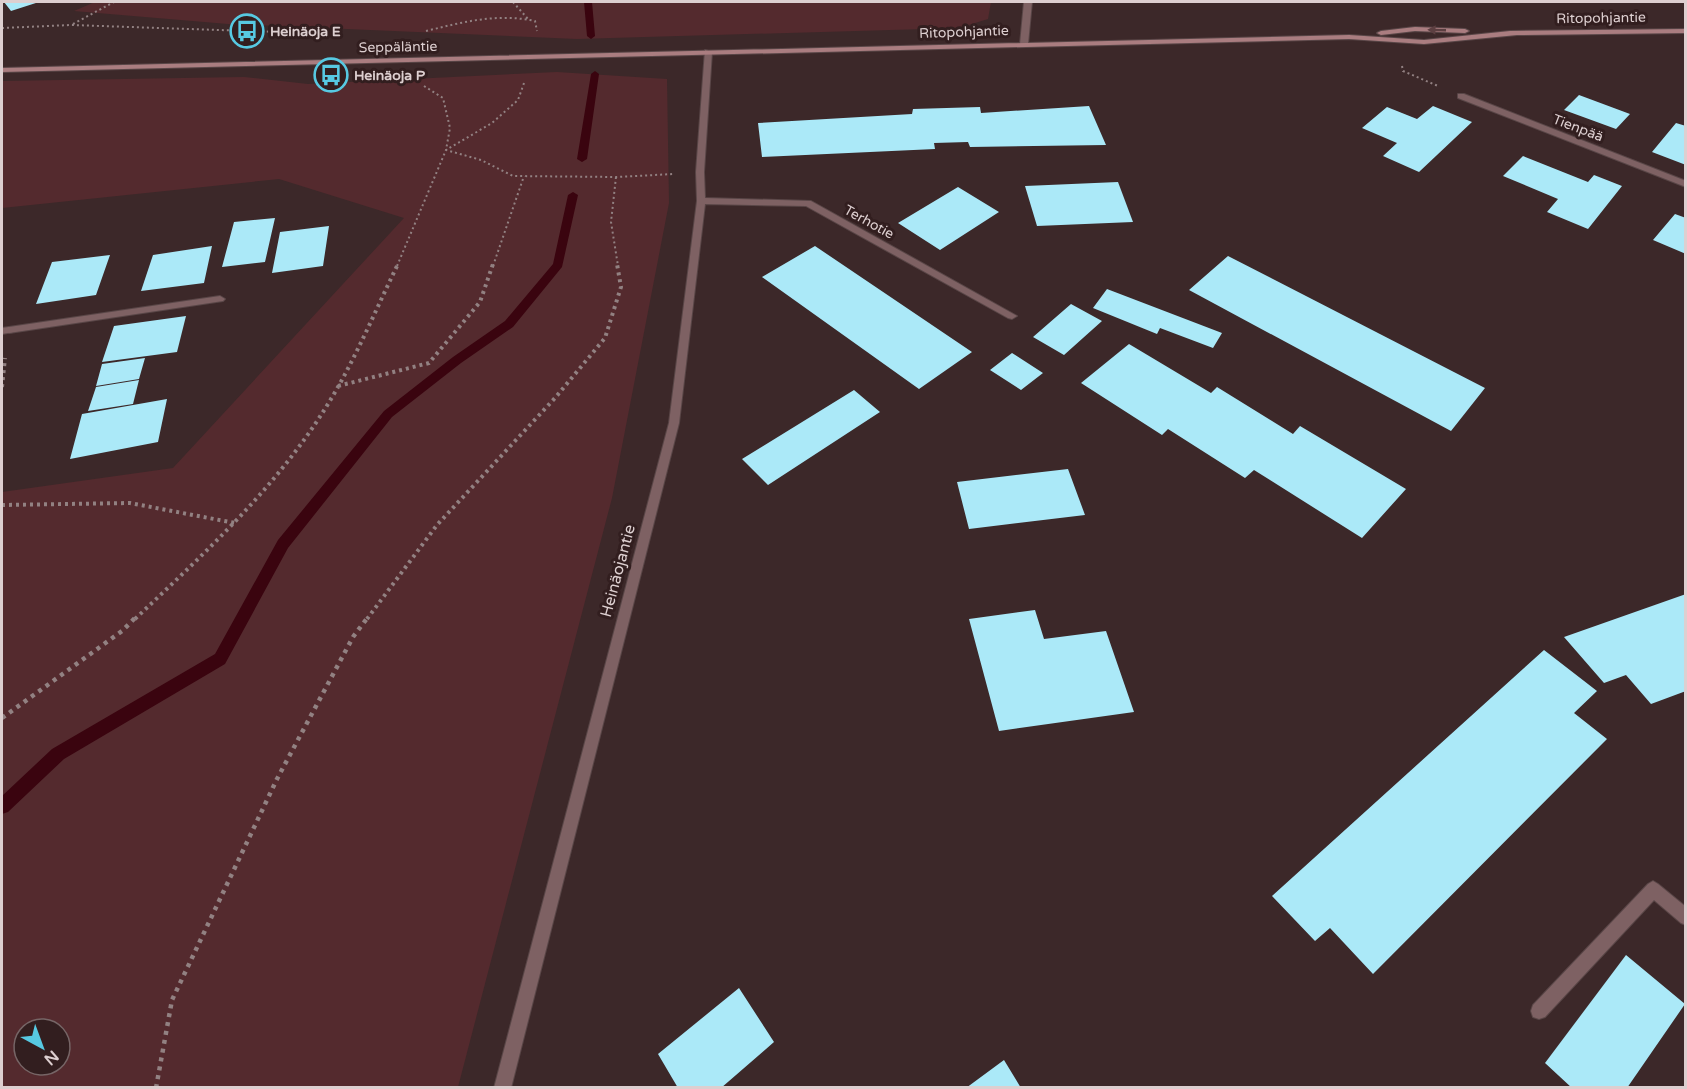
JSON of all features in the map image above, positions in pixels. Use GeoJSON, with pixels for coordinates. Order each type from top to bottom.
{"type":"FeatureCollection","features":[{"type":"Feature","properties":{"kind":"main road","name":"Ritopohjantie"},"geometry":{"type":"LineString","coordinates":[[580,56],[1349,37],[1424,42],[1517,33],[1686,31]]}},
{"type":"Feature","properties":{"kind":"main road","name":"Seppäläntie"},"geometry":{"type":"LineString","coordinates":[[2,70],[580,56]]}},
{"type":"Feature","properties":{"kind":"street"},"geometry":{"type":"LineString","coordinates":[[1024,44],[1028,2]]}},
{"type":"Feature","properties":{"kind":"street","name":"Heinäojantie"},"geometry":{"type":"LineString","coordinates":[[502,1088],[674,423],[700,201],[708,52]]}},
{"type":"Feature","properties":{"kind":"street","name":"Tienpää"},"geometry":{"type":"LineString","coordinates":[[1461,96],[1686,184]]}},
{"type":"Feature","properties":{"kind":"street","name":"Terhotie"},"geometry":{"type":"LineString","coordinates":[[700,201],[808,203],[1012,316]]}},
{"type":"Feature","properties":{"kind":"street"},"geometry":{"type":"LineString","coordinates":[[5,330],[220,299]]}},
{"type":"Feature","properties":{"kind":"street"},"geometry":{"type":"LineString","coordinates":[[1539,1011],[1653,889],[1686,918]]}},
{"type":"Feature","properties":{"kind":"path"},"geometry":{"type":"LineString","coordinates":[[2,28],[71,24],[114,2]]}},
{"type":"Feature","properties":{"kind":"path"},"geometry":{"type":"LineString","coordinates":[[513,2],[528,20]]}},
{"type":"Feature","properties":{"kind":"path"},"geometry":{"type":"LineString","coordinates":[[420,32],[484,18],[516,16],[535,21],[538,33]]}},
{"type":"Feature","properties":{"kind":"path"},"geometry":{"type":"LineString","coordinates":[[2,718],[122,631],[236,523],[295,452],[338,387],[411,238],[446,150],[492,123],[518,100],[525,81]]}},
{"type":"Feature","properties":{"kind":"path"},"geometry":{"type":"LineString","coordinates":[[446,150],[481,160],[513,176],[616,177],[700,172]]}},
{"type":"Feature","properties":{"kind":"path"},"geometry":{"type":"LineString","coordinates":[[338,387],[429,363],[480,302],[524,176]]}},
{"type":"Feature","properties":{"kind":"path"},"geometry":{"type":"LineString","coordinates":[[156,1088],[172,1000],[277,779],[353,637],[437,525],[555,398],[605,338],[621,287],[611,222],[616,177]]}},
{"type":"Feature","properties":{"kind":"path"},"geometry":{"type":"LineString","coordinates":[[2,505],[130,503],[236,523]]}},
{"type":"Feature","properties":{"kind":"shaded area"},"geometry":{"type":"Polygon","coordinates":[[[95,2],[991,2],[988,19],[959,28],[577,39],[228,24],[74,11],[95,2]]]}},
{"type":"Feature","properties":{"kind":"shaded area"},"geometry":{"type":"Polygon","coordinates":[[[557,72],[667,79],[669,203],[612,498],[458,1087],[2,1087],[2,492],[173,468],[404,218],[279,179],[2,208],[2,81],[244,77],[308,84],[557,72]]]}},
{"type":"Feature","properties":{"kind":"building"},"geometry":{"type":"Polygon","coordinates":[[[4,2],[39,2],[11,11],[4,2]]]}},
{"type":"Feature","properties":{"kind":"building"},"geometry":{"type":"Polygon","coordinates":[[[1579,95],[1630,114],[1616,129],[1564,110],[1579,95]]]}},
{"type":"Feature","properties":{"kind":"building"},"geometry":{"type":"Polygon","coordinates":[[[1089,106],[1106,145],[970,147],[968,142],[934,143],[935,149],[762,157],[758,123],[912,114],[913,109],[980,107],[981,113],[1089,106]]]}},
{"type":"Feature","properties":{"kind":"building"},"geometry":{"type":"Polygon","coordinates":[[[1433,106],[1472,122],[1419,172],[1383,156],[1397,143],[1362,128],[1387,107],[1417,119],[1433,106]]]}},
{"type":"Feature","properties":{"kind":"building"},"geometry":{"type":"Polygon","coordinates":[[[1676,123],[1686,126],[1686,165],[1652,152],[1676,123]]]}},
{"type":"Feature","properties":{"kind":"building"},"geometry":{"type":"Polygon","coordinates":[[[1523,156],[1588,182],[1594,175],[1622,186],[1588,229],[1547,212],[1558,199],[1503,176],[1523,156]]]}},
{"type":"Feature","properties":{"kind":"building"},"geometry":{"type":"Polygon","coordinates":[[[1118,182],[1133,222],[1037,226],[1025,186],[1118,182]]]}},
{"type":"Feature","properties":{"kind":"building"},"geometry":{"type":"Polygon","coordinates":[[[958,187],[999,212],[940,250],[898,223],[958,187]]]}},
{"type":"Feature","properties":{"kind":"building"},"geometry":{"type":"Polygon","coordinates":[[[1675,214],[1686,218],[1686,254],[1653,240],[1675,214]]]}},
{"type":"Feature","properties":{"kind":"building"},"geometry":{"type":"Polygon","coordinates":[[[275,218],[265,262],[222,267],[234,222],[275,218]]]}},
{"type":"Feature","properties":{"kind":"building"},"geometry":{"type":"Polygon","coordinates":[[[329,226],[323,266],[272,273],[280,232],[329,226]]]}},
{"type":"Feature","properties":{"kind":"building"},"geometry":{"type":"Polygon","coordinates":[[[212,246],[204,283],[141,291],[153,255],[212,246]]]}},
{"type":"Feature","properties":{"kind":"building"},"geometry":{"type":"Polygon","coordinates":[[[815,246],[972,352],[919,389],[762,277],[815,246]]]}},
{"type":"Feature","properties":{"kind":"building"},"geometry":{"type":"Polygon","coordinates":[[[110,255],[96,295],[36,304],[52,262],[110,255]]]}},
{"type":"Feature","properties":{"kind":"building"},"geometry":{"type":"Polygon","coordinates":[[[1228,256],[1485,388],[1451,431],[1189,290],[1228,256]]]}},
{"type":"Feature","properties":{"kind":"building"},"geometry":{"type":"Polygon","coordinates":[[[1107,289],[1222,333],[1213,348],[1160,328],[1157,334],[1093,308],[1107,289]]]}},
{"type":"Feature","properties":{"kind":"building"},"geometry":{"type":"Polygon","coordinates":[[[1071,304],[1102,321],[1064,355],[1033,337],[1071,304]]]}},
{"type":"Feature","properties":{"kind":"building"},"geometry":{"type":"Polygon","coordinates":[[[186,316],[177,352],[102,362],[114,326],[186,316]]]}},
{"type":"Feature","properties":{"kind":"building"},"geometry":{"type":"Polygon","coordinates":[[[1129,344],[1211,393],[1217,387],[1293,434],[1300,426],[1406,489],[1362,538],[1254,470],[1245,478],[1168,429],[1162,435],[1081,383],[1129,344]]]}},
{"type":"Feature","properties":{"kind":"building"},"geometry":{"type":"Polygon","coordinates":[[[1012,353],[1043,373],[1021,390],[990,370],[1012,353]]]}},
{"type":"Feature","properties":{"kind":"building"},"geometry":{"type":"Polygon","coordinates":[[[145,358],[139,379],[96,386],[102,364],[145,358]]]}},
{"type":"Feature","properties":{"kind":"building"},"geometry":{"type":"Polygon","coordinates":[[[139,380],[133,404],[88,411],[96,387],[139,380]]]}},
{"type":"Feature","properties":{"kind":"building"},"geometry":{"type":"Polygon","coordinates":[[[854,390],[880,412],[768,485],[742,459],[854,390]]]}},
{"type":"Feature","properties":{"kind":"building"},"geometry":{"type":"Polygon","coordinates":[[[167,399],[158,442],[70,459],[82,414],[167,399]]]}},
{"type":"Feature","properties":{"kind":"building"},"geometry":{"type":"Polygon","coordinates":[[[1068,469],[1085,515],[969,529],[957,482],[1068,469]]]}},
{"type":"Feature","properties":{"kind":"building"},"geometry":{"type":"Polygon","coordinates":[[[1686,594],[1686,691],[1651,704],[1626,675],[1604,683],[1564,637],[1686,594]]]}},
{"type":"Feature","properties":{"kind":"building"},"geometry":{"type":"Polygon","coordinates":[[[1035,610],[1044,639],[1106,631],[1134,712],[999,731],[969,619],[1035,610]]]}},
{"type":"Feature","properties":{"kind":"building"},"geometry":{"type":"Polygon","coordinates":[[[1544,650],[1597,691],[1574,713],[1607,739],[1373,974],[1330,928],[1315,941],[1272,896],[1544,650]]]}},
{"type":"Feature","properties":{"kind":"building"},"geometry":{"type":"Polygon","coordinates":[[[1626,955],[1685,1004],[1627,1088],[1572,1088],[1545,1063],[1626,955]]]}},
{"type":"Feature","properties":{"kind":"building"},"geometry":{"type":"Polygon","coordinates":[[[739,988],[774,1042],[721,1088],[678,1088],[658,1054],[739,988]]]}},
{"type":"Feature","properties":{"kind":"building"},"geometry":{"type":"Polygon","coordinates":[[[1004,1060],[1021,1088],[966,1088],[1004,1060]]]}},
{"type":"Feature","properties":{"kind":"waterway"},"geometry":{"type":"LineString","coordinates":[[588,2],[591,36]]}},
{"type":"Feature","properties":{"kind":"waterway"},"geometry":{"type":"LineString","coordinates":[[582,159],[595,74]]}},
{"type":"Feature","properties":{"kind":"waterway"},"geometry":{"type":"LineString","coordinates":[[2,806],[58,754],[220,659],[283,544],[388,414],[457,360],[509,324],[558,265],[573,195]]}},
{"type":"Feature","properties":{"kind":"place","name":"Heinäoja E"},"geometry":{"type":"Point","coordinates":[247,31]}},
{"type":"Feature","properties":{"kind":"place","name":"Heinäoja P"},"geometry":{"type":"Point","coordinates":[331,75]}}]}
